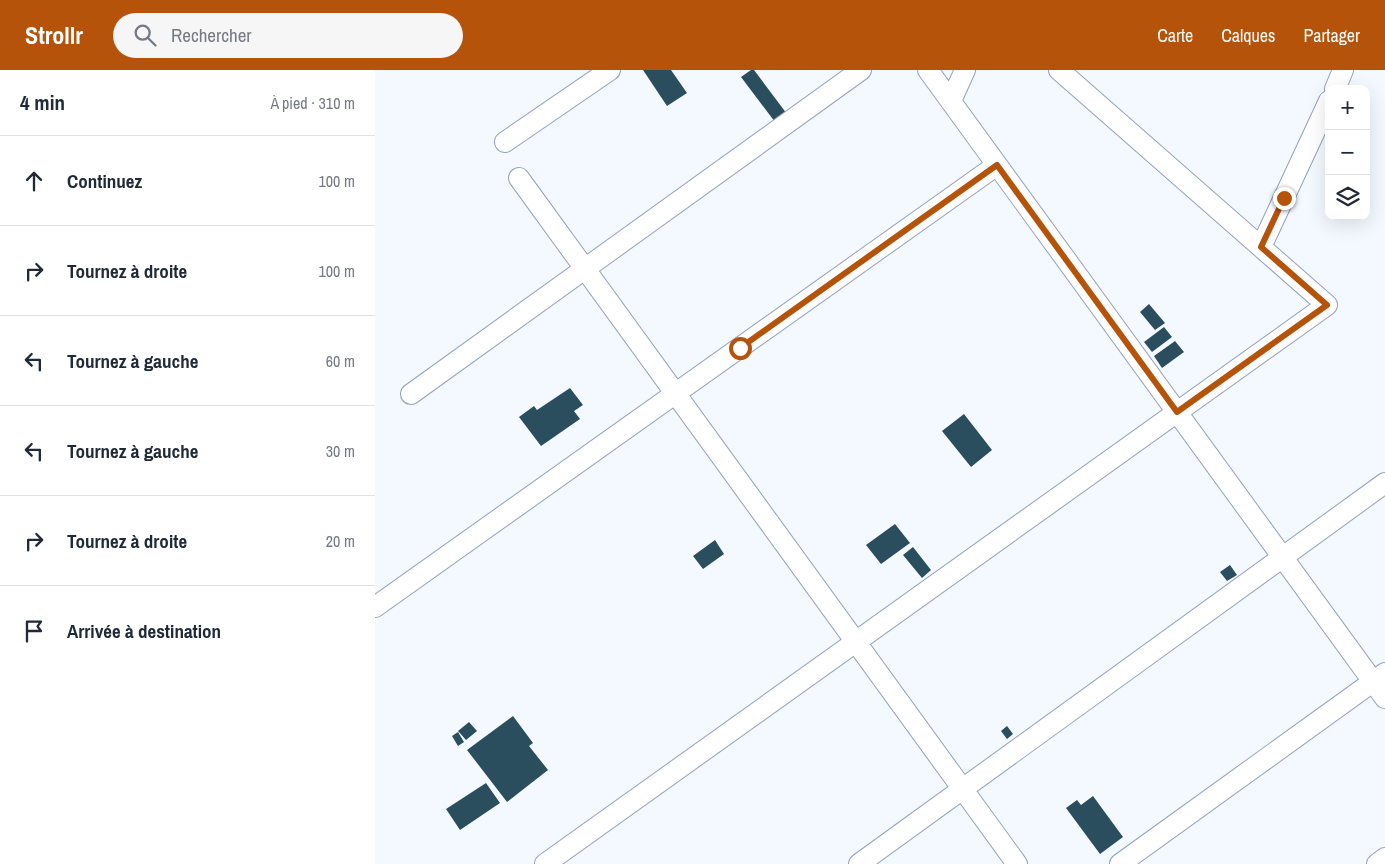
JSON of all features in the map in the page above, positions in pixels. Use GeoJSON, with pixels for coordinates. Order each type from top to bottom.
{"type":"FeatureCollection","features":[{"type":"Feature","properties":{"kind":"street"},"geometry":{"type":"LineString","coordinates":[[505,142],[610,70]]}},
{"type":"Feature","properties":{"kind":"street"},"geometry":{"type":"LineString","coordinates":[[411,394],[861,70]]}},
{"type":"Feature","properties":{"kind":"street"},"geometry":{"type":"LineString","coordinates":[[929,70],[1283,557],[1379,677],[1385,698]]}},
{"type":"Feature","properties":{"kind":"street"},"geometry":{"type":"LineString","coordinates":[[951,101],[965,70]]}},
{"type":"Feature","properties":{"kind":"street"},"geometry":{"type":"LineString","coordinates":[[545,864],[1327,305],[1059,70]]}},
{"type":"Feature","properties":{"kind":"street"},"geometry":{"type":"LineString","coordinates":[[1337,85],[1343,70]]}},
{"type":"Feature","properties":{"kind":"street"},"geometry":{"type":"LineString","coordinates":[[1261,247],[1325,110]]}},
{"type":"Feature","properties":{"kind":"street"},"geometry":{"type":"LineString","coordinates":[[375,607],[997,165]]}},
{"type":"Feature","properties":{"kind":"street"},"geometry":{"type":"LineString","coordinates":[[519,178],[1017,864]]}},
{"type":"Feature","properties":{"kind":"street"},"geometry":{"type":"LineString","coordinates":[[859,864],[1385,483]]}},
{"type":"Feature","properties":{"kind":"street"},"geometry":{"type":"LineString","coordinates":[[1120,864],[1379,677]]}},
{"type":"Feature","properties":{"kind":"street"},"geometry":{"type":"LineString","coordinates":[[1377,864],[1385,858]]}},
{"type":"Feature","properties":{"kind":"building"},"geometry":{"type":"Polygon","coordinates":[[[643,70],[671,70],[687,93],[667,106],[643,70]]]}},
{"type":"Feature","properties":{"kind":"building"},"geometry":{"type":"Polygon","coordinates":[[[754,70],[787,114],[775,122],[741,77],[754,70]]]}},
{"type":"Feature","properties":{"kind":"building"},"geometry":{"type":"Polygon","coordinates":[[[1149,304],[1165,323],[1155,330],[1140,312],[1149,304]]]}},
{"type":"Feature","properties":{"kind":"building"},"geometry":{"type":"Polygon","coordinates":[[[1164,327],[1172,337],[1152,352],[1144,342],[1164,327]]]}},
{"type":"Feature","properties":{"kind":"building"},"geometry":{"type":"Polygon","coordinates":[[[1175,341],[1184,352],[1162,368],[1154,356],[1175,341]]]}},
{"type":"Feature","properties":{"kind":"building"},"geometry":{"type":"Polygon","coordinates":[[[570,388],[583,405],[574,411],[580,419],[541,446],[519,417],[534,406],[537,410],[570,388]]]}},
{"type":"Feature","properties":{"kind":"building"},"geometry":{"type":"Polygon","coordinates":[[[964,414],[992,450],[971,467],[942,431],[964,414]]]}},
{"type":"Feature","properties":{"kind":"building"},"geometry":{"type":"Polygon","coordinates":[[[895,524],[910,543],[881,564],[866,545],[895,524]]]}},
{"type":"Feature","properties":{"kind":"building"},"geometry":{"type":"Polygon","coordinates":[[[715,540],[724,554],[703,569],[693,556],[715,540]]]}},
{"type":"Feature","properties":{"kind":"building"},"geometry":{"type":"Polygon","coordinates":[[[913,547],[931,570],[922,578],[903,555],[913,547]]]}},
{"type":"Feature","properties":{"kind":"building"},"geometry":{"type":"Polygon","coordinates":[[[1230,565],[1237,575],[1227,581],[1220,572],[1230,565]]]}},
{"type":"Feature","properties":{"kind":"building"},"geometry":{"type":"Polygon","coordinates":[[[513,716],[533,743],[529,746],[548,770],[507,802],[467,750],[513,716]]]}},
{"type":"Feature","properties":{"kind":"building"},"geometry":{"type":"Polygon","coordinates":[[[469,722],[477,731],[466,740],[458,731],[469,722]]]}},
{"type":"Feature","properties":{"kind":"building"},"geometry":{"type":"Polygon","coordinates":[[[1007,726],[1013,734],[1007,739],[1001,731],[1007,726]]]}},
{"type":"Feature","properties":{"kind":"building"},"geometry":{"type":"Polygon","coordinates":[[[458,732],[464,742],[458,746],[452,736],[458,732]]]}},
{"type":"Feature","properties":{"kind":"building"},"geometry":{"type":"Polygon","coordinates":[[[486,783],[500,803],[460,830],[446,809],[486,783]]]}},
{"type":"Feature","properties":{"kind":"building"},"geometry":{"type":"Polygon","coordinates":[[[1093,796],[1123,837],[1100,854],[1066,808],[1077,800],[1081,805],[1093,796]]]}},
{"type":"Feature","properties":{"kind":"route"},"geometry":{"type":"LineString","coordinates":[[740,348],[997,165],[1177,412],[1327,305],[1261,247],[1284,198]]}}]}
